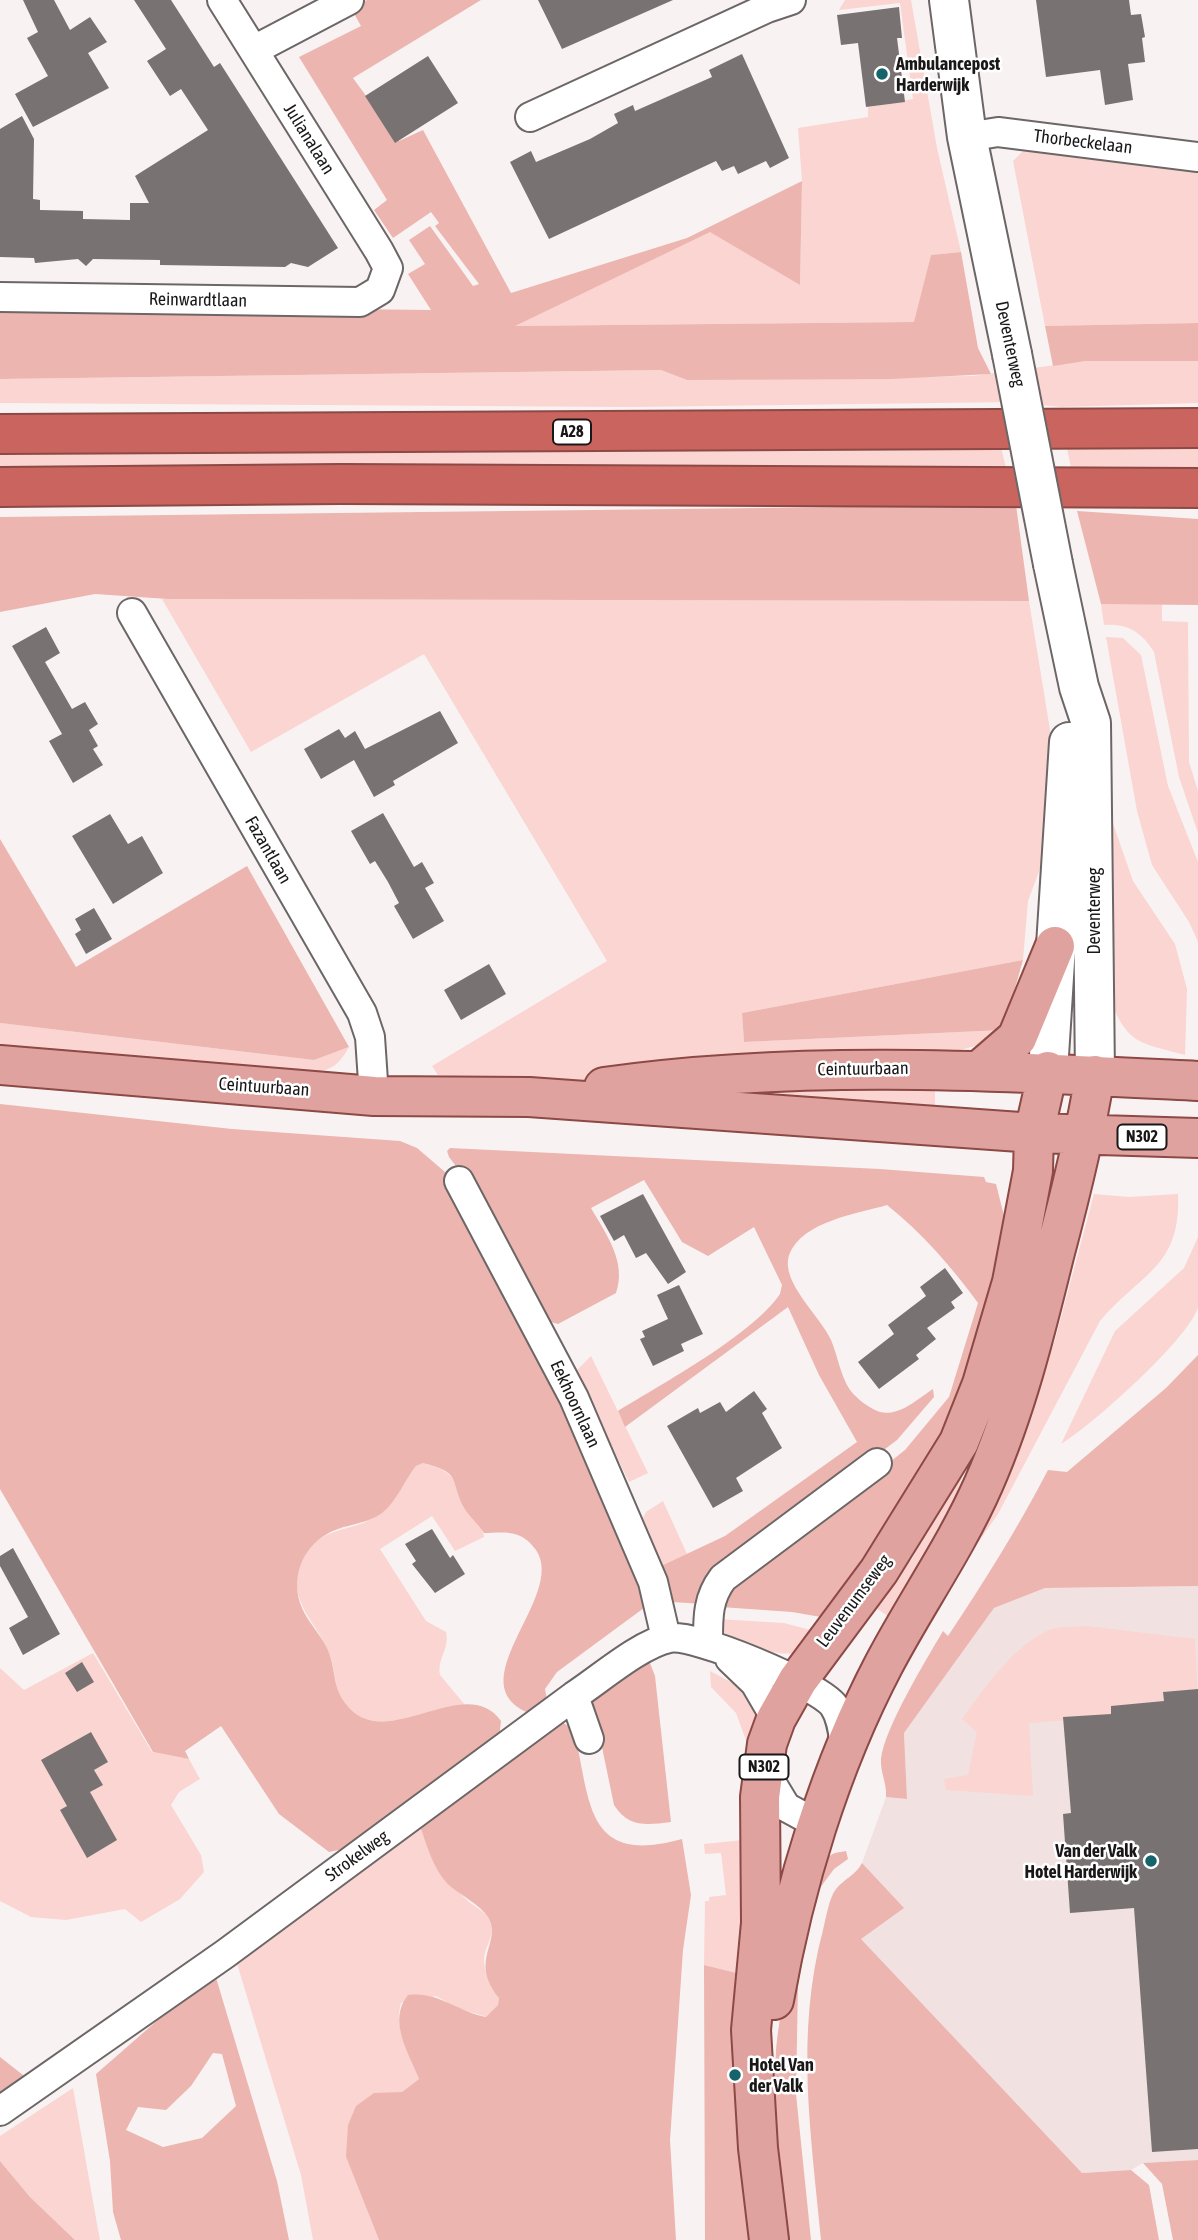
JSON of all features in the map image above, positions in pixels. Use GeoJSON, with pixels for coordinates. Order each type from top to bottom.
{"type":"FeatureCollection","features":[{"type":"Feature","properties":{"kind":"highway","name":"A28"},"geometry":{"type":"LineString","coordinates":[[0,433],[1198,428]]}},
{"type":"Feature","properties":{"kind":"highway"},"geometry":{"type":"LineString","coordinates":[[0,487],[369,484],[1198,488]]}},
{"type":"Feature","properties":{"kind":"main road","name":"Deventerweg"},"geometry":{"type":"LineString","coordinates":[[949,0],[968,136],[1079,687],[1091,723],[1095,1075],[1085,1136]]}},
{"type":"Feature","properties":{"kind":"main road","name":"Deventerweg"},"geometry":{"type":"LineString","coordinates":[[1048,1071],[1070,724],[1079,687]]}},
{"type":"Feature","properties":{"kind":"main road"},"geometry":{"type":"LineString","coordinates":[[980,1070],[1017,1038],[1055,946]]}},
{"type":"Feature","properties":{"kind":"main road","name":"Ceintuurbaan"},"geometry":{"type":"LineString","coordinates":[[0,1065],[374,1096],[529,1097],[1034,1133],[1198,1138]]}},
{"type":"Feature","properties":{"kind":"main road","name":"Ceintuurbaan"},"geometry":{"type":"LineString","coordinates":[[529,1097],[694,1075],[891,1067],[1048,1071],[1198,1081]]}},
{"type":"Feature","properties":{"kind":"main road","name":"Leuvenumseweg"},"geometry":{"type":"LineString","coordinates":[[769,2240],[758,2148],[751,2030],[761,1923],[763,1769],[776,1719],[798,1680],[879,1572],[958,1442],[982,1384],[1012,1282],[1033,1171],[1034,1133],[1048,1071]]}},
{"type":"Feature","properties":{"kind":"main road","name":"Leuvenumseweg"},"geometry":{"type":"LineString","coordinates":[[758,2148],[780,1969],[819,1825],[845,1747],[884,1663],[944,1563],[984,1482],[1027,1364],[1085,1136]]}},
{"type":"Feature","properties":{"kind":"street","name":"Julianalaan"},"geometry":{"type":"LineString","coordinates":[[222,0],[379,251],[388,268],[385,279]]}},
{"type":"Feature","properties":{"kind":"street"},"geometry":{"type":"LineString","coordinates":[[254,50],[349,0]]}},
{"type":"Feature","properties":{"kind":"street"},"geometry":{"type":"LineString","coordinates":[[530,117],[767,8],[791,0]]}},
{"type":"Feature","properties":{"kind":"street","name":"Thorbeckelaan"},"geometry":{"type":"LineString","coordinates":[[968,136],[998,132],[1198,157]]}},
{"type":"Feature","properties":{"kind":"street","name":"Reinwardtlaan"},"geometry":{"type":"LineString","coordinates":[[0,297],[360,302],[380,290],[385,279]]}},
{"type":"Feature","properties":{"kind":"street","name":"Fazantlaan"},"geometry":{"type":"LineString","coordinates":[[132,613],[362,1013],[370,1037],[374,1096]]}},
{"type":"Feature","properties":{"kind":"street","name":"Eekhoornlaan"},"geometry":{"type":"LineString","coordinates":[[459,1181],[574,1398],[653,1582],[666,1638]]}},
{"type":"Feature","properties":{"kind":"street"},"geometry":{"type":"LineString","coordinates":[[776,1719],[754,1683],[715,1648],[710,1604],[723,1578],[877,1463]]}},
{"type":"Feature","properties":{"kind":"street"},"geometry":{"type":"LineString","coordinates":[[666,1638],[692,1639],[798,1680],[834,1706],[841,1722],[845,1747]]}},
{"type":"Feature","properties":{"kind":"street","name":"Strokelweg"},"geometry":{"type":"LineString","coordinates":[[0,2111],[225,1954],[574,1696],[633,1656],[666,1638]]}},
{"type":"Feature","properties":{"kind":"street"},"geometry":{"type":"LineString","coordinates":[[574,1696],[589,1739]]}},
{"type":"Feature","properties":{"kind":"street"},"geometry":{"type":"LineString","coordinates":[[763,1769],[786,1807],[819,1825]]}},
{"type":"Feature","properties":{"kind":"shaded area"},"geometry":{"type":"Polygon","coordinates":[[[367,0],[481,0],[353,78],[399,141],[423,130],[511,293],[687,238],[802,181],[800,285],[710,232],[515,326],[914,322],[931,255],[961,252],[978,348],[991,374],[891,379],[687,380],[661,370],[0,379],[0,305],[431,310],[408,274],[425,264],[409,240],[430,226],[473,286],[479,284],[435,226],[439,223],[431,212],[393,238],[374,210],[387,200],[299,57],[361,26],[351,8],[367,0]]]}},
{"type":"Feature","properties":{"kind":"shaded area"},"geometry":{"type":"Polygon","coordinates":[[[845,0],[911,0],[937,148],[961,252],[931,255],[915,322],[513,326],[710,231],[800,285],[802,181],[798,128],[868,117],[868,107],[913,99],[900,3],[839,10],[845,0]]]}},
{"type":"Feature","properties":{"kind":"shaded area"},"geometry":{"type":"Polygon","coordinates":[[[1030,144],[1198,168],[1198,323],[1045,326],[1013,161],[1030,144]]]}},
{"type":"Feature","properties":{"kind":"shaded area"},"geometry":{"type":"Polygon","coordinates":[[[1198,323],[1198,361],[1086,361],[1053,366],[1045,326],[1198,323]]]}},
{"type":"Feature","properties":{"kind":"shaded area"},"geometry":{"type":"Polygon","coordinates":[[[1086,361],[1198,361],[1198,403],[1061,407],[1013,402],[631,407],[0,403],[0,379],[661,370],[687,380],[973,376],[1086,361]]]}},
{"type":"Feature","properties":{"kind":"shaded area"},"geometry":{"type":"Polygon","coordinates":[[[0,447],[1001,447],[1007,472],[0,473],[0,447]]]}},
{"type":"Feature","properties":{"kind":"shaded area"},"geometry":{"type":"Polygon","coordinates":[[[1067,449],[1198,449],[1198,471],[1072,472],[1067,449]]]}},
{"type":"Feature","properties":{"kind":"shaded area"},"geometry":{"type":"Polygon","coordinates":[[[1016,505],[1029,601],[168,599],[95,594],[0,612],[0,517],[1016,505]]]}},
{"type":"Feature","properties":{"kind":"shaded area"},"geometry":{"type":"Polygon","coordinates":[[[1077,511],[1198,519],[1198,605],[1101,604],[1077,511]]]}},
{"type":"Feature","properties":{"kind":"shaded area"},"geometry":{"type":"Polygon","coordinates":[[[162,599],[1029,601],[1051,736],[1053,773],[1041,866],[1028,901],[1023,960],[742,1013],[744,1042],[1003,1030],[979,1045],[926,1059],[556,1082],[438,1075],[432,1066],[607,961],[424,654],[251,752],[162,599]]]}},
{"type":"Feature","properties":{"kind":"shaded area"},"geometry":{"type":"Polygon","coordinates":[[[1162,603],[1162,621],[1188,622],[1189,762],[1198,791],[1198,833],[1179,777],[1154,652],[1133,630],[1104,625],[1101,604],[1162,603]]]}},
{"type":"Feature","properties":{"kind":"shaded area"},"geometry":{"type":"Polygon","coordinates":[[[1106,637],[1123,638],[1141,655],[1168,786],[1198,862],[1198,942],[1189,922],[1152,865],[1137,811],[1106,637]]]}},
{"type":"Feature","properties":{"kind":"shaded area"},"geometry":{"type":"Polygon","coordinates":[[[1100,786],[1133,881],[1175,944],[1187,989],[1185,1055],[1136,1039],[1122,1024],[1109,997],[1100,786]]]}},
{"type":"Feature","properties":{"kind":"shaded area"},"geometry":{"type":"Polygon","coordinates":[[[0,839],[76,967],[247,866],[349,1047],[314,1060],[0,1023],[0,839]]]}},
{"type":"Feature","properties":{"kind":"shaded area"},"geometry":{"type":"Polygon","coordinates":[[[1023,960],[1003,1030],[744,1042],[742,1013],[1023,960]]]}},
{"type":"Feature","properties":{"kind":"shaded area"},"geometry":{"type":"Polygon","coordinates":[[[0,1023],[314,1060],[349,1047],[335,1065],[313,1072],[0,1049],[0,1023]]]}},
{"type":"Feature","properties":{"kind":"shaded area"},"geometry":{"type":"Polygon","coordinates":[[[935,1075],[935,1108],[783,1095],[691,1101],[691,1084],[935,1075]]]}},
{"type":"Feature","properties":{"kind":"shaded area"},"geometry":{"type":"Polygon","coordinates":[[[0,1104],[232,1129],[400,1141],[417,1148],[445,1172],[569,1410],[648,1605],[557,1672],[545,1689],[547,1700],[534,1715],[512,1702],[504,1684],[507,1663],[538,1592],[542,1569],[536,1550],[531,1543],[513,1534],[484,1533],[465,1510],[449,1474],[423,1463],[416,1466],[392,1503],[382,1513],[327,1534],[310,1548],[304,1557],[297,1587],[302,1608],[327,1648],[341,1697],[361,1717],[381,1721],[402,1719],[467,1704],[486,1708],[501,1721],[499,1739],[357,1846],[329,1852],[279,1814],[221,1726],[185,1751],[189,1759],[153,1752],[0,1489],[0,1104]]]}},
{"type":"Feature","properties":{"kind":"shaded area"},"geometry":{"type":"Polygon","coordinates":[[[450,1148],[880,1169],[984,1177],[986,1182],[996,1184],[1004,1216],[995,1263],[998,1293],[919,1494],[821,1617],[721,1607],[717,1599],[905,1450],[949,1397],[978,1303],[957,1276],[936,1251],[887,1205],[832,1221],[806,1234],[796,1243],[789,1255],[790,1276],[831,1340],[850,1390],[872,1409],[887,1413],[908,1406],[933,1389],[934,1397],[897,1440],[801,1512],[703,1604],[672,1602],[661,1566],[725,1536],[857,1442],[819,1375],[788,1307],[625,1427],[618,1411],[728,1342],[767,1310],[780,1294],[782,1285],[754,1227],[708,1256],[682,1242],[644,1180],[591,1208],[617,1259],[619,1282],[616,1293],[558,1324],[547,1321],[479,1196],[449,1157],[447,1151],[450,1148]]]}},
{"type":"Feature","properties":{"kind":"shaded area"},"geometry":{"type":"Polygon","coordinates":[[[1094,1194],[1129,1197],[1178,1194],[1173,1238],[1156,1266],[1100,1321],[998,1514],[957,1573],[1007,1460],[1055,1340],[1094,1194]]]}},
{"type":"Feature","properties":{"kind":"shaded area"},"geometry":{"type":"Polygon","coordinates":[[[1198,1237],[1198,1307],[1191,1321],[1137,1381],[1094,1420],[1061,1444],[1115,1331],[1184,1268],[1198,1237]]]}},
{"type":"Feature","properties":{"kind":"shaded area"},"geometry":{"type":"Polygon","coordinates":[[[1198,1355],[1198,1586],[1045,1588],[994,1608],[904,1733],[907,1799],[886,1797],[881,1759],[897,1713],[943,1631],[948,1636],[988,1575],[1048,1470],[1067,1472],[1166,1388],[1198,1355]]]}},
{"type":"Feature","properties":{"kind":"shaded area"},"geometry":{"type":"Polygon","coordinates":[[[591,1356],[648,1473],[629,1482],[575,1372],[591,1356]]]}},
{"type":"Feature","properties":{"kind":"shaded area"},"geometry":{"type":"Polygon","coordinates":[[[970,1451],[949,1520],[895,1621],[870,1604],[912,1559],[970,1451]]]}},
{"type":"Feature","properties":{"kind":"shaded area"},"geometry":{"type":"Polygon","coordinates":[[[423,1463],[452,1477],[463,1505],[480,1527],[484,1537],[455,1551],[432,1516],[380,1549],[426,1621],[446,1632],[440,1675],[465,1705],[397,1720],[371,1720],[350,1711],[340,1695],[331,1657],[299,1596],[298,1574],[302,1561],[317,1541],[377,1516],[394,1500],[416,1466],[423,1463]]]}},
{"type":"Feature","properties":{"kind":"shaded area"},"geometry":{"type":"Polygon","coordinates":[[[663,1501],[687,1554],[661,1566],[643,1518],[646,1512],[663,1501]]]}},
{"type":"Feature","properties":{"kind":"shaded area"},"geometry":{"type":"Polygon","coordinates":[[[1198,1586],[1198,2160],[1143,2163],[1131,2170],[1082,2173],[860,1938],[903,1908],[862,1863],[886,1797],[907,1799],[904,1733],[994,1608],[1045,1588],[1198,1586]]]}},
{"type":"Feature","properties":{"kind":"shaded area"},"geometry":{"type":"Polygon","coordinates":[[[717,1619],[784,1623],[818,1632],[800,1652],[779,1653],[758,1648],[719,1630],[717,1619]]]}},
{"type":"Feature","properties":{"kind":"shaded area"},"geometry":{"type":"Polygon","coordinates":[[[1087,1626],[1195,1639],[1198,1702],[1112,1707],[1111,1717],[1029,1723],[1033,1796],[946,1790],[944,1779],[968,1775],[977,1732],[962,1719],[1001,1669],[1024,1646],[1049,1630],[1087,1626]]]}},
{"type":"Feature","properties":{"kind":"shaded area"},"geometry":{"type":"Polygon","coordinates":[[[93,1653],[152,1752],[189,1759],[200,1779],[179,1792],[171,1805],[201,1855],[204,1872],[180,1899],[141,1922],[125,1909],[66,1920],[31,1917],[0,1901],[0,1668],[24,1690],[93,1653]]]}},
{"type":"Feature","properties":{"kind":"shaded area"},"geometry":{"type":"Polygon","coordinates":[[[648,1658],[655,1676],[671,1822],[646,1824],[626,1818],[614,1805],[592,1699],[648,1658]]]}},
{"type":"Feature","properties":{"kind":"shaded area"},"geometry":{"type":"Polygon","coordinates":[[[710,1671],[746,1690],[762,1711],[748,1746],[736,1713],[711,1687],[710,1671]]]}},
{"type":"Feature","properties":{"kind":"shaded area"},"geometry":{"type":"Polygon","coordinates":[[[562,1722],[574,1730],[590,1804],[598,1822],[610,1836],[627,1844],[650,1845],[682,1839],[691,1895],[683,1950],[670,2140],[676,2240],[379,2240],[346,2157],[348,2125],[356,2106],[374,2093],[402,2092],[419,2079],[402,2037],[399,2015],[402,2005],[408,1995],[429,1996],[486,2017],[498,2005],[499,1998],[486,1973],[492,1935],[488,1917],[444,1880],[431,1857],[419,1823],[562,1722]]]}},
{"type":"Feature","properties":{"kind":"shaded area"},"geometry":{"type":"Polygon","coordinates":[[[419,1823],[444,1874],[467,1900],[488,1917],[492,1931],[484,1964],[490,1983],[499,1998],[498,2005],[487,2017],[457,2008],[436,1996],[401,2003],[401,2032],[419,2079],[402,2092],[374,2094],[346,2157],[379,2240],[313,2240],[301,2175],[235,1957],[419,1823]]]}},
{"type":"Feature","properties":{"kind":"shaded area"},"geometry":{"type":"Polygon","coordinates":[[[743,1840],[745,1975],[704,1965],[705,1901],[709,1901],[709,1897],[726,1895],[721,1853],[705,1854],[704,1844],[743,1840]]]}},
{"type":"Feature","properties":{"kind":"shaded area"},"geometry":{"type":"Polygon","coordinates":[[[846,1851],[848,1859],[834,1869],[817,1892],[798,1983],[796,2094],[811,2240],[785,2240],[774,2100],[776,2053],[782,2010],[794,1947],[811,1887],[821,1866],[831,1855],[846,1851]]]}},
{"type":"Feature","properties":{"kind":"shaded area"},"geometry":{"type":"Polygon","coordinates":[[[862,1863],[904,1908],[861,1939],[1082,2173],[1131,2170],[1149,2185],[1159,2240],[821,2240],[810,2123],[807,2046],[809,2008],[814,1969],[831,1898],[836,1889],[862,1863]]]}},
{"type":"Feature","properties":{"kind":"shaded area"},"geometry":{"type":"Polygon","coordinates":[[[704,1965],[745,1975],[752,2240],[705,2240],[704,1965]]]}},
{"type":"Feature","properties":{"kind":"shaded area"},"geometry":{"type":"Polygon","coordinates":[[[214,1971],[277,2181],[289,2240],[121,2240],[113,2212],[110,2161],[96,2074],[214,1971]],[[213,2053],[191,2086],[166,2110],[138,2107],[126,2130],[163,2147],[202,2138],[236,2106],[222,2054],[213,2053]]]}},
{"type":"Feature","properties":{"kind":"shaded area"},"geometry":{"type":"Polygon","coordinates":[[[0,2057],[28,2079],[0,2098],[0,2057]]]}},
{"type":"Feature","properties":{"kind":"shaded area"},"geometry":{"type":"Polygon","coordinates":[[[73,2088],[100,2240],[75,2240],[30,2197],[0,2161],[0,2136],[73,2088]]]}},
{"type":"Feature","properties":{"kind":"shaded area"},"geometry":{"type":"Polygon","coordinates":[[[1198,2160],[1198,2240],[1173,2240],[1162,2184],[1143,2163],[1198,2160]]]}},
{"type":"Feature","properties":{"kind":"shaded area"},"geometry":{"type":"Polygon","coordinates":[[[0,2161],[30,2197],[75,2240],[0,2240],[0,2161]]]}},
{"type":"Feature","properties":{"kind":"building"},"geometry":{"type":"Polygon","coordinates":[[[23,0],[54,0],[70,30],[90,17],[107,42],[88,53],[109,88],[33,127],[15,94],[48,76],[27,38],[38,32],[23,0]]]}},
{"type":"Feature","properties":{"kind":"building"},"geometry":{"type":"Polygon","coordinates":[[[134,0],[171,0],[214,67],[220,63],[338,248],[308,267],[291,263],[285,267],[160,265],[160,260],[93,259],[86,266],[78,259],[35,263],[34,258],[0,257],[0,129],[22,116],[34,139],[33,199],[40,200],[40,210],[83,211],[83,219],[130,220],[130,203],[149,203],[135,176],[208,130],[181,89],[170,96],[147,61],[166,49],[134,0]]]}},
{"type":"Feature","properties":{"kind":"building"},"geometry":{"type":"Polygon","coordinates":[[[538,0],[673,0],[562,49],[538,0]]]}},
{"type":"Feature","properties":{"kind":"building"},"geometry":{"type":"Polygon","coordinates":[[[1036,0],[1129,0],[1131,15],[1141,14],[1145,37],[1142,38],[1145,62],[1128,64],[1133,100],[1105,105],[1100,70],[1046,77],[1036,0]]]}},
{"type":"Feature","properties":{"kind":"building","name":"Ambulancepost Harderwijk"},"geometry":{"type":"Polygon","coordinates":[[[899,7],[902,38],[897,38],[905,102],[866,107],[858,43],[841,45],[837,15],[899,7]]]}},
{"type":"Feature","properties":{"kind":"building"},"geometry":{"type":"Polygon","coordinates":[[[742,54],[789,158],[770,168],[766,161],[738,174],[734,166],[722,171],[716,161],[549,239],[510,162],[531,151],[536,162],[590,139],[618,123],[614,114],[633,105],[635,111],[712,77],[709,70],[742,54]]]}},
{"type":"Feature","properties":{"kind":"building"},"geometry":{"type":"Polygon","coordinates":[[[428,56],[458,103],[395,143],[365,96],[428,56]]]}},
{"type":"Feature","properties":{"kind":"building"},"geometry":{"type":"Polygon","coordinates":[[[46,627],[60,653],[45,662],[72,709],[85,702],[98,724],[89,730],[98,746],[93,749],[103,765],[73,783],[49,741],[62,734],[12,646],[46,627]]]}},
{"type":"Feature","properties":{"kind":"building"},"geometry":{"type":"Polygon","coordinates":[[[440,711],[458,743],[393,781],[395,785],[374,797],[354,760],[321,779],[304,749],[339,729],[345,738],[355,731],[365,749],[440,711]]]}},
{"type":"Feature","properties":{"kind":"building"},"geometry":{"type":"Polygon","coordinates":[[[383,813],[414,867],[422,862],[434,883],[425,888],[444,921],[413,939],[394,906],[399,903],[388,882],[375,861],[370,864],[351,831],[383,813]]]}},
{"type":"Feature","properties":{"kind":"building"},"geometry":{"type":"Polygon","coordinates":[[[110,814],[128,844],[142,836],[163,873],[113,904],[72,836],[110,814]]]}},
{"type":"Feature","properties":{"kind":"building"},"geometry":{"type":"Polygon","coordinates":[[[94,908],[112,939],[86,954],[75,934],[81,930],[75,919],[94,908]]]}},
{"type":"Feature","properties":{"kind":"building"},"geometry":{"type":"Polygon","coordinates":[[[489,964],[506,994],[461,1020],[444,990],[489,964]]]}},
{"type":"Feature","properties":{"kind":"building"},"geometry":{"type":"Polygon","coordinates":[[[643,1194],[686,1272],[668,1284],[646,1253],[636,1258],[624,1235],[614,1241],[600,1216],[643,1194]]]}},
{"type":"Feature","properties":{"kind":"building"},"geometry":{"type":"Polygon","coordinates":[[[945,1268],[963,1293],[951,1302],[955,1308],[927,1328],[936,1339],[916,1355],[919,1359],[879,1389],[858,1362],[894,1334],[888,1325],[926,1296],[920,1287],[945,1268]]]}},
{"type":"Feature","properties":{"kind":"building"},"geometry":{"type":"Polygon","coordinates":[[[679,1285],[703,1334],[681,1344],[684,1351],[653,1366],[640,1339],[645,1337],[642,1331],[668,1319],[657,1295],[679,1285]]]}},
{"type":"Feature","properties":{"kind":"building"},"geometry":{"type":"Polygon","coordinates":[[[754,1391],[767,1409],[762,1413],[782,1448],[736,1478],[743,1491],[713,1508],[667,1426],[698,1408],[700,1413],[720,1402],[726,1412],[754,1391]]]}},
{"type":"Feature","properties":{"kind":"building"},"geometry":{"type":"Polygon","coordinates":[[[432,1529],[450,1558],[453,1555],[465,1574],[435,1593],[412,1564],[416,1561],[405,1544],[432,1529]]]}},
{"type":"Feature","properties":{"kind":"building"},"geometry":{"type":"Polygon","coordinates":[[[13,1548],[60,1634],[23,1655],[9,1628],[28,1617],[0,1566],[0,1556],[13,1548]]]}},
{"type":"Feature","properties":{"kind":"building"},"geometry":{"type":"Polygon","coordinates":[[[82,1662],[94,1682],[77,1692],[65,1673],[82,1662]]]}},
{"type":"Feature","properties":{"kind":"building"},"geometry":{"type":"Polygon","coordinates":[[[1198,1689],[1198,2149],[1152,2152],[1134,1908],[1070,1913],[1063,1814],[1071,1813],[1063,1717],[1111,1714],[1111,1706],[1164,1701],[1163,1692],[1198,1689]]]}},
{"type":"Feature","properties":{"kind":"building"},"geometry":{"type":"Polygon","coordinates":[[[91,1732],[108,1762],[94,1770],[103,1785],[90,1792],[117,1840],[87,1858],[60,1810],[67,1806],[41,1760],[91,1732]]]}},
{"type":"Feature","properties":{"kind":"place","name":"Ambulancepost Harderwijk"},"geometry":{"type":"Point","coordinates":[882,74]}},
{"type":"Feature","properties":{"kind":"place","name":"Van der Valk Hotel Harderwijk"},"geometry":{"type":"Point","coordinates":[1151,1861]}},
{"type":"Feature","properties":{"kind":"place","name":"Hotel Van der Valk"},"geometry":{"type":"Point","coordinates":[735,2075]}}]}
